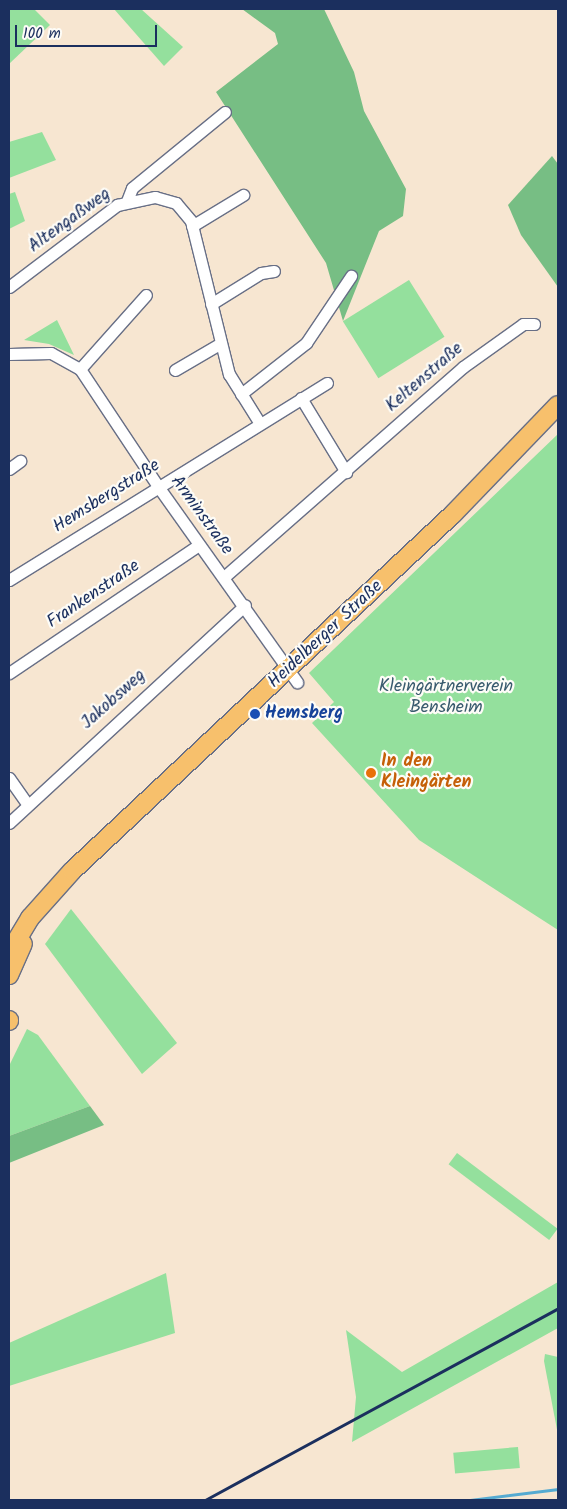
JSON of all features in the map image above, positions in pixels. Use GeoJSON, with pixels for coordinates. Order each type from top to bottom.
{"type":"FeatureCollection","features":[{"type":"Feature","properties":{"kind":"main road","name":"Heidelberger Straße"},"geometry":{"type":"LineString","coordinates":[[9,953],[46,901],[90,854],[293,676],[558,406]]}},
{"type":"Feature","properties":{"kind":"main road","name":"Heidelberger Straße"},"geometry":{"type":"LineString","coordinates":[[9,975],[46,901]]}},
{"type":"Feature","properties":{"kind":"street","name":"Altengaßweg"},"geometry":{"type":"LineString","coordinates":[[9,287],[127,201],[132,188],[225,112]]}},
{"type":"Feature","properties":{"kind":"street"},"geometry":{"type":"LineString","coordinates":[[192,226],[244,195]]}},
{"type":"Feature","properties":{"kind":"street","name":"Altengaßweg"},"geometry":{"type":"LineString","coordinates":[[127,201],[166,199],[184,210],[192,226],[221,343],[241,394],[258,422]]}},
{"type":"Feature","properties":{"kind":"street"},"geometry":{"type":"LineString","coordinates":[[210,304],[261,273],[274,270]]}},
{"type":"Feature","properties":{"kind":"street"},"geometry":{"type":"LineString","coordinates":[[241,394],[306,343],[351,276]]}},
{"type":"Feature","properties":{"kind":"street"},"geometry":{"type":"LineString","coordinates":[[80,369],[146,295]]}},
{"type":"Feature","properties":{"kind":"street","name":"Keltenstraße"},"geometry":{"type":"LineString","coordinates":[[224,577],[476,356],[523,324],[534,324]]}},
{"type":"Feature","properties":{"kind":"street"},"geometry":{"type":"LineString","coordinates":[[176,370],[221,343]]}},
{"type":"Feature","properties":{"kind":"street","name":"Arminstraße"},"geometry":{"type":"LineString","coordinates":[[9,354],[51,353],[80,369],[157,486],[245,605],[293,676]]}},
{"type":"Feature","properties":{"kind":"street","name":"Hemsbergstraße"},"geometry":{"type":"LineString","coordinates":[[9,580],[258,422],[327,383]]}},
{"type":"Feature","properties":{"kind":"street"},"geometry":{"type":"LineString","coordinates":[[301,398],[346,472]]}},
{"type":"Feature","properties":{"kind":"street"},"geometry":{"type":"LineString","coordinates":[[9,469],[20,461]]}},
{"type":"Feature","properties":{"kind":"street","name":"Frankenstraße"},"geometry":{"type":"LineString","coordinates":[[9,673],[199,545]]}},
{"type":"Feature","properties":{"kind":"street","name":"Jakobsweg"},"geometry":{"type":"LineString","coordinates":[[9,822],[245,605]]}},
{"type":"Feature","properties":{"kind":"street"},"geometry":{"type":"LineString","coordinates":[[9,778],[27,804]]}},
{"type":"Feature","properties":{"kind":"green space"},"geometry":{"type":"Polygon","coordinates":[[[9,9],[34,9],[50,25],[9,64],[9,9]]]}},
{"type":"Feature","properties":{"kind":"green space"},"geometry":{"type":"Polygon","coordinates":[[[114,9],[141,9],[183,47],[164,66],[114,9]]]}},
{"type":"Feature","properties":{"kind":"green space"},"geometry":{"type":"Polygon","coordinates":[[[242,9],[324,9],[354,72],[364,111],[406,189],[403,216],[379,231],[343,321],[326,263],[216,92],[278,44],[275,33],[242,9]]]}},
{"type":"Feature","properties":{"kind":"green space"},"geometry":{"type":"Polygon","coordinates":[[[42,132],[56,160],[9,178],[9,142],[42,132]]]}},
{"type":"Feature","properties":{"kind":"green space"},"geometry":{"type":"Polygon","coordinates":[[[552,156],[558,164],[558,287],[521,235],[508,205],[552,156]]]}},
{"type":"Feature","properties":{"kind":"green space"},"geometry":{"type":"Polygon","coordinates":[[[15,192],[25,221],[9,229],[9,194],[15,192]]]}},
{"type":"Feature","properties":{"kind":"green space"},"geometry":{"type":"Polygon","coordinates":[[[409,280],[445,337],[378,378],[343,321],[409,280]]]}},
{"type":"Feature","properties":{"kind":"green space"},"geometry":{"type":"Polygon","coordinates":[[[57,320],[74,355],[49,344],[24,340],[57,320]]]}},
{"type":"Feature","properties":{"kind":"green space","name":"Kleingärtnerverein Bensheim"},"geometry":{"type":"Polygon","coordinates":[[[558,434],[558,930],[419,840],[312,723],[334,702],[309,673],[558,434]]]}},
{"type":"Feature","properties":{"kind":"green space"},"geometry":{"type":"Polygon","coordinates":[[[71,909],[177,1043],[142,1074],[45,944],[71,909]]]}},
{"type":"Feature","properties":{"kind":"green space"},"geometry":{"type":"Polygon","coordinates":[[[27,1029],[38,1035],[90,1106],[9,1136],[9,1066],[27,1029]]]}},
{"type":"Feature","properties":{"kind":"green space"},"geometry":{"type":"Polygon","coordinates":[[[90,1106],[104,1125],[9,1163],[9,1136],[90,1106]]]}},
{"type":"Feature","properties":{"kind":"green space"},"geometry":{"type":"Polygon","coordinates":[[[457,1153],[558,1229],[549,1240],[449,1164],[457,1153]]]}},
{"type":"Feature","properties":{"kind":"green space"},"geometry":{"type":"Polygon","coordinates":[[[166,1273],[175,1333],[9,1386],[9,1343],[166,1273]]]}},
{"type":"Feature","properties":{"kind":"green space"},"geometry":{"type":"Polygon","coordinates":[[[558,1282],[558,1328],[352,1442],[356,1397],[346,1330],[402,1372],[558,1282]]]}},
{"type":"Feature","properties":{"kind":"green space"},"geometry":{"type":"Polygon","coordinates":[[[545,1354],[558,1357],[558,1435],[544,1361],[545,1354]]]}},
{"type":"Feature","properties":{"kind":"green space"},"geometry":{"type":"Polygon","coordinates":[[[518,1447],[520,1468],[455,1474],[453,1453],[518,1447]]]}},
{"type":"Feature","properties":{"kind":"waterway"},"geometry":{"type":"LineString","coordinates":[[470,1500],[558,1489]]}},
{"type":"Feature","properties":{"kind":"railway"},"geometry":{"type":"LineString","coordinates":[[205,1500],[558,1308]]}},
{"type":"Feature","properties":{"kind":"place","name":"Hemsberg"},"geometry":{"type":"Point","coordinates":[255,714]}},
{"type":"Feature","properties":{"kind":"place","name":"In den Kleingärten"},"geometry":{"type":"Point","coordinates":[371,773]}}]}
